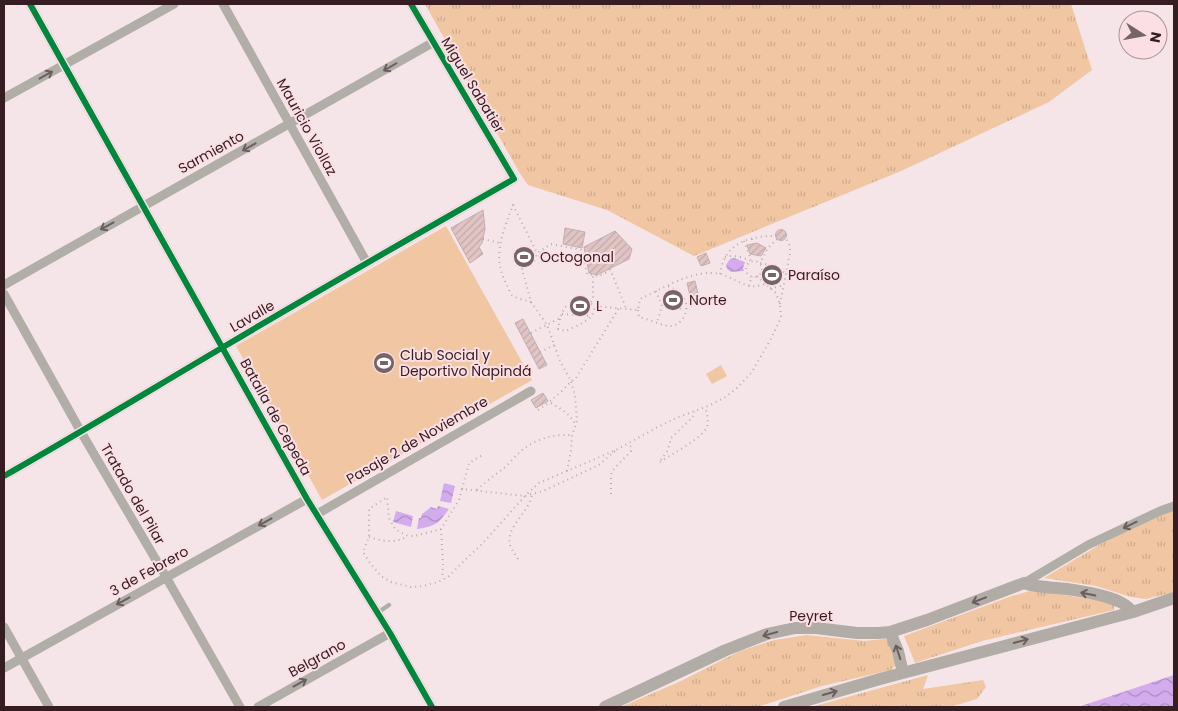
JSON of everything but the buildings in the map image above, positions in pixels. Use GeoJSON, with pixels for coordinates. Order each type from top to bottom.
{"type":"FeatureCollection","features":[{"type":"Feature","properties":{"kind":"street","name":"Batalla de Cepeda"},"geometry":{"type":"LineString","coordinates":[[30,4],[307,499],[390,633],[432,707]]}},
{"type":"Feature","properties":{"kind":"street"},"geometry":{"type":"LineString","coordinates":[[4,98],[174,4]]}},
{"type":"Feature","properties":{"kind":"street","name":"Mauricio Viollaz"},"geometry":{"type":"LineString","coordinates":[[224,4],[367,263]]}},
{"type":"Feature","properties":{"kind":"street","name":"Miguel Sabatier"},"geometry":{"type":"LineString","coordinates":[[411,4],[432,43],[514,179]]}},
{"type":"Feature","properties":{"kind":"street","name":"Sarmiento"},"geometry":{"type":"LineString","coordinates":[[4,284],[432,43]]}},
{"type":"Feature","properties":{"kind":"street","name":"Lavalle"},"geometry":{"type":"LineString","coordinates":[[4,476],[514,179]]}},
{"type":"Feature","properties":{"kind":"street","name":"Tratado del Pilar"},"geometry":{"type":"LineString","coordinates":[[4,294],[81,432],[240,707]]}},
{"type":"Feature","properties":{"kind":"street","name":"Pasaje 2 de Noviembre"},"geometry":{"type":"LineString","coordinates":[[316,514],[531,391]]}},
{"type":"Feature","properties":{"kind":"street","name":"3 de Febrero"},"geometry":{"type":"LineString","coordinates":[[4,668],[307,499]]}},
{"type":"Feature","properties":{"kind":"street","name":"Peyret"},"geometry":{"type":"LineString","coordinates":[[605,707],[726,650],[768,634],[795,628],[816,628],[857,633],[890,632],[926,620],[1024,583],[1088,546],[1160,510],[1174,506]]}},
{"type":"Feature","properties":{"kind":"street"},"geometry":{"type":"LineString","coordinates":[[1024,583],[1036,587],[1068,589],[1108,598],[1126,605],[1133,612]]}},
{"type":"Feature","properties":{"kind":"street"},"geometry":{"type":"LineString","coordinates":[[784,707],[903,673],[1133,612],[1174,598]]}},
{"type":"Feature","properties":{"kind":"street"},"geometry":{"type":"LineString","coordinates":[[4,627],[49,707]]}},
{"type":"Feature","properties":{"kind":"street"},"geometry":{"type":"LineString","coordinates":[[890,632],[898,651],[903,673]]}},
{"type":"Feature","properties":{"kind":"street","name":"Belgrano"},"geometry":{"type":"LineString","coordinates":[[258,707],[390,633]]}},
{"type":"Feature","properties":{"kind":"lane"},"geometry":{"type":"LineString","coordinates":[[377,613],[389,605]]}},
{"type":"Feature","properties":{"kind":"path"},"geometry":{"type":"LineString","coordinates":[[531,302],[512,294],[504,279],[500,261],[500,242],[513,206],[537,253]]}},
{"type":"Feature","properties":{"kind":"path"},"geometry":{"type":"LineString","coordinates":[[720,274],[725,257],[732,248],[752,238],[775,236]]}},
{"type":"Feature","properties":{"kind":"path"},"geometry":{"type":"LineString","coordinates":[[752,238],[754,244]]}},
{"type":"Feature","properties":{"kind":"path"},"geometry":{"type":"LineString","coordinates":[[780,305],[790,253],[790,246],[786,238]]}},
{"type":"Feature","properties":{"kind":"path"},"geometry":{"type":"LineString","coordinates":[[483,239],[500,242]]}},
{"type":"Feature","properties":{"kind":"path"},"geometry":{"type":"LineString","coordinates":[[757,276],[762,270],[760,263],[768,248],[777,239]]}},
{"type":"Feature","properties":{"kind":"path"},"geometry":{"type":"LineString","coordinates":[[744,241],[752,261]]}},
{"type":"Feature","properties":{"kind":"path"},"geometry":{"type":"LineString","coordinates":[[566,471],[571,451],[572,435],[578,421],[575,396],[571,381],[560,362],[547,325],[531,302],[522,269],[535,260],[537,253],[551,244],[582,250],[587,274],[599,276],[610,270],[626,309]]}},
{"type":"Feature","properties":{"kind":"path"},"geometry":{"type":"LineString","coordinates":[[725,257],[745,258],[777,267],[786,276]]}},
{"type":"Feature","properties":{"kind":"path"},"geometry":{"type":"LineString","coordinates":[[440,529],[408,536],[395,529],[389,518],[387,497],[369,509],[369,537],[364,552],[381,576],[391,582],[411,587],[424,586],[442,580],[448,577],[482,544],[539,483],[616,450],[656,428],[706,407],[724,398],[736,388],[752,372],[781,317],[780,305],[776,294],[757,276],[752,276],[748,272],[747,267],[752,261]]}},
{"type":"Feature","properties":{"kind":"path"},"geometry":{"type":"LineString","coordinates":[[668,286],[680,292],[686,301],[687,310],[684,317],[678,323],[670,326],[639,317],[640,298],[688,276],[699,273],[720,274],[749,286],[766,284]]}},
{"type":"Feature","properties":{"kind":"path"},"geometry":{"type":"LineString","coordinates":[[590,303],[594,298],[593,275]]}},
{"type":"Feature","properties":{"kind":"path"},"geometry":{"type":"LineString","coordinates":[[749,286],[752,276]]}},
{"type":"Feature","properties":{"kind":"path"},"geometry":{"type":"LineString","coordinates":[[770,288],[784,285]]}},
{"type":"Feature","properties":{"kind":"path"},"geometry":{"type":"LineString","coordinates":[[656,292],[662,306],[657,322]]}},
{"type":"Feature","properties":{"kind":"path"},"geometry":{"type":"LineString","coordinates":[[594,306],[595,311],[592,316],[566,331],[558,329],[565,307],[584,298],[594,306],[638,310]]}},
{"type":"Feature","properties":{"kind":"path"},"geometry":{"type":"LineString","coordinates":[[538,410],[550,402],[576,378],[619,308]]}},
{"type":"Feature","properties":{"kind":"path"},"geometry":{"type":"LineString","coordinates":[[562,314],[592,316]]}},
{"type":"Feature","properties":{"kind":"path"},"geometry":{"type":"LineString","coordinates":[[531,333],[560,318]]}},
{"type":"Feature","properties":{"kind":"path"},"geometry":{"type":"LineString","coordinates":[[540,352],[554,345]]}},
{"type":"Feature","properties":{"kind":"path"},"geometry":{"type":"LineString","coordinates":[[550,402],[570,415],[576,426]]}},
{"type":"Feature","properties":{"kind":"path"},"geometry":{"type":"LineString","coordinates":[[696,411],[692,418],[671,438],[668,450],[660,462],[701,436],[707,428],[708,416],[706,407]]}},
{"type":"Feature","properties":{"kind":"path"},"geometry":{"type":"LineString","coordinates":[[477,490],[534,442],[562,434],[572,435]]}},
{"type":"Feature","properties":{"kind":"path"},"geometry":{"type":"LineString","coordinates":[[611,494],[612,471],[630,451],[630,442]]}},
{"type":"Feature","properties":{"kind":"path"},"geometry":{"type":"LineString","coordinates":[[462,489],[525,496],[543,491],[599,465],[616,450]]}},
{"type":"Feature","properties":{"kind":"path"},"geometry":{"type":"LineString","coordinates":[[442,580],[443,564],[440,529],[459,500],[469,463],[484,454]]}},
{"type":"Feature","properties":{"kind":"path"},"geometry":{"type":"LineString","coordinates":[[588,462],[591,469]]}},
{"type":"Feature","properties":{"kind":"path"},"geometry":{"type":"LineString","coordinates":[[518,559],[510,545],[510,535],[514,526],[529,506],[532,494]]}},
{"type":"Feature","properties":{"kind":"path"},"geometry":{"type":"LineString","coordinates":[[369,537],[388,542],[405,539],[408,536]]}},
{"type":"Feature","properties":{"kind":"green space"},"geometry":{"type":"Polygon","coordinates":[[[425,4],[1071,4],[1092,70],[1049,102],[901,171],[694,256],[607,210],[528,185],[425,4]]]}},
{"type":"Feature","properties":{"kind":"green space","name":"Club Social y Deportivo Ñapindá"},"geometry":{"type":"Polygon","coordinates":[[[446,226],[532,380],[322,500],[236,346],[446,226]]]}},
{"type":"Feature","properties":{"kind":"green space"},"geometry":{"type":"Polygon","coordinates":[[[721,365],[727,376],[712,384],[706,374],[721,365]]]}},
{"type":"Feature","properties":{"kind":"green space"},"geometry":{"type":"Polygon","coordinates":[[[1174,509],[1174,592],[1146,599],[1131,597],[1096,586],[1044,578],[1101,544],[1160,514],[1174,509]]]}},
{"type":"Feature","properties":{"kind":"green space"},"geometry":{"type":"Polygon","coordinates":[[[1033,590],[1114,603],[1114,610],[982,641],[915,663],[904,636],[1033,590]]]}},
{"type":"Feature","properties":{"kind":"green space"},"geometry":{"type":"Polygon","coordinates":[[[807,635],[864,641],[885,639],[891,641],[896,656],[895,666],[891,670],[822,686],[757,707],[621,707],[681,681],[740,651],[774,640],[807,635]]]}},
{"type":"Feature","properties":{"kind":"green space"},"geometry":{"type":"Polygon","coordinates":[[[928,675],[923,689],[983,680],[986,687],[977,699],[950,707],[811,707],[928,675]]]}},
{"type":"Feature","properties":{"kind":"water"},"geometry":{"type":"Polygon","coordinates":[[[734,258],[745,262],[744,271],[731,272],[727,269],[726,265],[730,259],[734,258]]]}},
{"type":"Feature","properties":{"kind":"water","name":"Paraíso"},"geometry":{"type":"Polygon","coordinates":[[[766,267],[779,271],[781,279],[775,284],[762,276],[766,267]]]}},
{"type":"Feature","properties":{"kind":"water","name":"Norte"},"geometry":{"type":"Polygon","coordinates":[[[668,293],[678,298],[681,303],[681,310],[665,306],[668,293]]]}},
{"type":"Feature","properties":{"kind":"water"},"geometry":{"type":"Polygon","coordinates":[[[444,483],[455,486],[451,503],[440,501],[444,483]]]}},
{"type":"Feature","properties":{"kind":"water"},"geometry":{"type":"Polygon","coordinates":[[[438,506],[449,509],[436,524],[417,529],[419,518],[421,518],[422,514],[431,507],[437,509],[438,506]]]}},
{"type":"Feature","properties":{"kind":"water"},"geometry":{"type":"Polygon","coordinates":[[[396,511],[413,516],[411,527],[393,522],[396,511]]]}},
{"type":"Feature","properties":{"kind":"water"},"geometry":{"type":"Polygon","coordinates":[[[1174,675],[1174,707],[1078,707],[1174,675]]]}},
{"type":"Feature","properties":{"kind":"cycle path"},"geometry":{"type":"LineString","coordinates":[[30,4],[307,499],[390,633],[432,707]]}},
{"type":"Feature","properties":{"kind":"cycle path"},"geometry":{"type":"LineString","coordinates":[[4,476],[514,179],[411,4]]}},
{"type":"Feature","properties":{"kind":"place","name":"Octogonal"},"geometry":{"type":"Point","coordinates":[524,257]}},
{"type":"Feature","properties":{"kind":"place","name":"Paraíso"},"geometry":{"type":"Point","coordinates":[772,275]}},
{"type":"Feature","properties":{"kind":"place","name":"Norte"},"geometry":{"type":"Point","coordinates":[673,300]}},
{"type":"Feature","properties":{"kind":"place","name":"L"},"geometry":{"type":"Point","coordinates":[580,306]}},
{"type":"Feature","properties":{"kind":"place","name":"Club Social y Deportivo Ñapindá"},"geometry":{"type":"Point","coordinates":[384,363]}}]}
